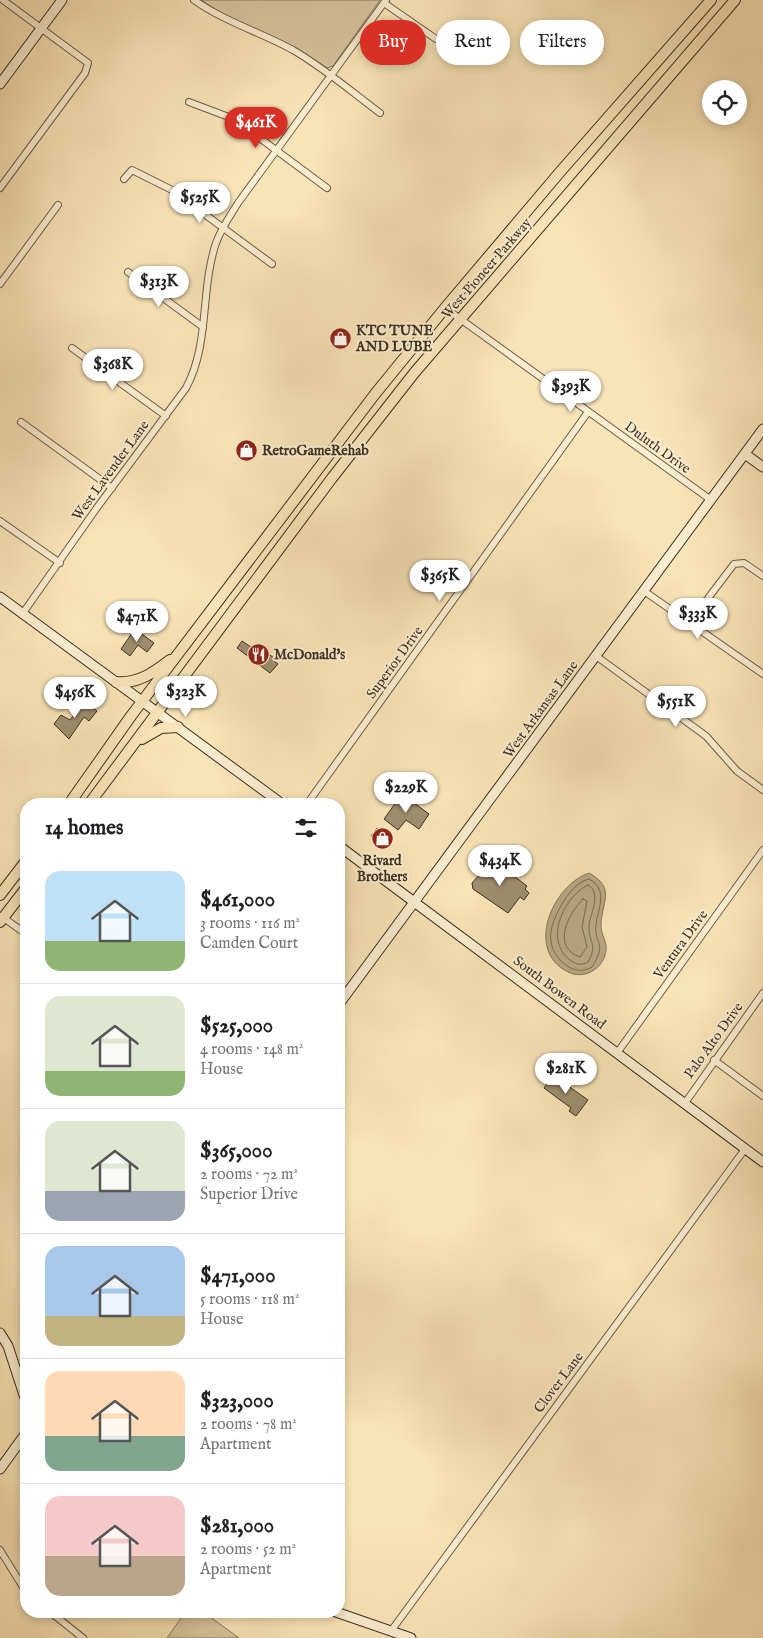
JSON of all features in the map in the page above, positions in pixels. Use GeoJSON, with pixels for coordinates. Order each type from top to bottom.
{"type":"FeatureCollection","features":[{"type":"Feature","properties":{"kind":"main road"},"geometry":{"type":"LineString","coordinates":[[0,84],[62,0]]}},
{"type":"Feature","properties":{"kind":"main road","name":"West Pioneer Parkway"},"geometry":{"type":"LineString","coordinates":[[73,798],[143,701],[372,399],[445,308],[588,140],[712,0]]}},
{"type":"Feature","properties":{"kind":"main road","name":"West Pioneer Parkway"},"geometry":{"type":"LineString","coordinates":[[94,798],[415,372],[735,0]]}},
{"type":"Feature","properties":{"kind":"main road"},"geometry":{"type":"LineString","coordinates":[[588,140],[602,153]]}},
{"type":"Feature","properties":{"kind":"main road","name":"West Arkansas Lane"},"geometry":{"type":"LineString","coordinates":[[345,996],[763,429]]}},
{"type":"Feature","properties":{"kind":"main road"},"geometry":{"type":"LineString","coordinates":[[745,454],[763,467]]}},
{"type":"Feature","properties":{"kind":"main road"},"geometry":{"type":"LineString","coordinates":[[268,536],[279,550]]}},
{"type":"Feature","properties":{"kind":"main road"},"geometry":{"type":"LineString","coordinates":[[0,597],[274,798]]}},
{"type":"Feature","properties":{"kind":"main road"},"geometry":{"type":"LineString","coordinates":[[116,682],[134,682],[143,678],[181,652]]}},
{"type":"Feature","properties":{"kind":"main road"},"geometry":{"type":"LineString","coordinates":[[133,746],[148,734],[170,726],[178,727]]}},
{"type":"Feature","properties":{"kind":"main road","name":"South Bowen Road"},"geometry":{"type":"LineString","coordinates":[[345,850],[763,1162]]}},
{"type":"Feature","properties":{"kind":"main road"},"geometry":{"type":"LineString","coordinates":[[0,895],[20,869]]}},
{"type":"Feature","properties":{"kind":"main road"},"geometry":{"type":"LineString","coordinates":[[1,919],[20,895]]}},
{"type":"Feature","properties":{"kind":"main road"},"geometry":{"type":"LineString","coordinates":[[0,1333],[8,1346],[20,1383]]}},
{"type":"Feature","properties":{"kind":"main road"},"geometry":{"type":"LineString","coordinates":[[0,1468],[20,1441]]}},
{"type":"Feature","properties":{"kind":"main road"},"geometry":{"type":"LineString","coordinates":[[345,1615],[411,1638]]}},
{"type":"Feature","properties":{"kind":"street"},"geometry":{"type":"LineString","coordinates":[[0,188],[88,63],[3,0]]}},
{"type":"Feature","properties":{"kind":"street"},"geometry":{"type":"LineString","coordinates":[[194,0],[232,23],[292,50],[331,76],[380,113]]}},
{"type":"Feature","properties":{"kind":"street"},"geometry":{"type":"LineString","coordinates":[[385,2],[436,39]]}},
{"type":"Feature","properties":{"kind":"street","name":"West Lavender Lane"},"geometry":{"type":"LineString","coordinates":[[23,613],[166,416],[192,377],[200,348],[213,257],[223,227],[238,203],[385,2]]}},
{"type":"Feature","properties":{"kind":"street"},"geometry":{"type":"LineString","coordinates":[[189,102],[234,119],[327,188]]}},
{"type":"Feature","properties":{"kind":"street"},"geometry":{"type":"LineString","coordinates":[[124,179],[130,171],[144,174],[172,190],[272,264]]}},
{"type":"Feature","properties":{"kind":"street"},"geometry":{"type":"LineString","coordinates":[[0,284],[58,205]]}},
{"type":"Feature","properties":{"kind":"street"},"geometry":{"type":"LineString","coordinates":[[128,272],[203,327]]}},
{"type":"Feature","properties":{"kind":"street","name":"Duluth Drive"},"geometry":{"type":"LineString","coordinates":[[445,308],[711,500]]}},
{"type":"Feature","properties":{"kind":"street"},"geometry":{"type":"LineString","coordinates":[[72,348],[166,416]]}},
{"type":"Feature","properties":{"kind":"street","name":"Superior Drive"},"geometry":{"type":"LineString","coordinates":[[311,798],[588,412]]}},
{"type":"Feature","properties":{"kind":"street"},"geometry":{"type":"LineString","coordinates":[[21,422],[112,488]]}},
{"type":"Feature","properties":{"kind":"street"},"geometry":{"type":"LineString","coordinates":[[0,521],[60,563]]}},
{"type":"Feature","properties":{"kind":"street"},"geometry":{"type":"LineString","coordinates":[[690,622],[734,564],[744,563],[763,576]]}},
{"type":"Feature","properties":{"kind":"street"},"geometry":{"type":"LineString","coordinates":[[644,591],[763,674]]}},
{"type":"Feature","properties":{"kind":"street"},"geometry":{"type":"LineString","coordinates":[[596,656],[706,736],[737,771],[763,790]]}},
{"type":"Feature","properties":{"kind":"street","name":"Ventura Drive"},"geometry":{"type":"LineString","coordinates":[[617,1053],[763,850]]}},
{"type":"Feature","properties":{"kind":"street"},"geometry":{"type":"LineString","coordinates":[[1,919],[20,930]]}},
{"type":"Feature","properties":{"kind":"street","name":"Palo Alto Drive"},"geometry":{"type":"LineString","coordinates":[[685,1103],[763,993]]}},
{"type":"Feature","properties":{"kind":"street"},"geometry":{"type":"LineString","coordinates":[[714,1060],[763,1096]]}},
{"type":"Feature","properties":{"kind":"street","name":"Clover Lane"},"geometry":{"type":"LineString","coordinates":[[391,1631],[745,1148]]}},
{"type":"Feature","properties":{"kind":"street"},"geometry":{"type":"LineString","coordinates":[[0,1550],[20,1582]]}},
{"type":"Feature","properties":{"kind":"street"},"geometry":{"type":"LineString","coordinates":[[58,1618],[83,1638]]}},
{"type":"Feature","properties":{"kind":"shaded area"},"geometry":{"type":"Polygon","coordinates":[[[201,0],[380,0],[366,20],[360,20],[360,28],[333,66],[327,68],[312,58],[216,10],[201,0]]]}},
{"type":"Feature","properties":{"kind":"shaded area"},"geometry":{"type":"Polygon","coordinates":[[[181,1618],[212,1618],[239,1638],[167,1638],[181,1618]]]}},
{"type":"Feature","properties":{"kind":"water"},"geometry":{"type":"Polygon","coordinates":[[[589,873],[603,884],[605,890],[606,896],[601,926],[606,953],[600,965],[582,975],[568,972],[555,962],[548,949],[546,934],[548,919],[564,890],[576,880],[589,873]]]}},
{"type":"Feature","properties":{"kind":"building"},"geometry":{"type":"Polygon","coordinates":[[[135,629],[154,643],[147,652],[138,645],[130,656],[121,649],[135,629]]]}},
{"type":"Feature","properties":{"kind":"building","name":"McDonald's"},"geometry":{"type":"Polygon","coordinates":[[[242,641],[254,649],[256,647],[261,651],[262,649],[274,658],[273,660],[278,664],[270,673],[237,648],[242,641]]]}},
{"type":"Feature","properties":{"kind":"building"},"geometry":{"type":"Polygon","coordinates":[[[81,699],[97,711],[89,721],[84,717],[69,739],[54,724],[61,715],[70,720],[77,711],[74,709],[81,699]]]}},
{"type":"Feature","properties":{"kind":"building"},"geometry":{"type":"Polygon","coordinates":[[[402,794],[429,814],[419,829],[406,820],[398,830],[384,819],[402,794]]]}},
{"type":"Feature","properties":{"kind":"building","name":"Rivard Brothers"},"geometry":{"type":"Polygon","coordinates":[[[377,828],[392,839],[386,847],[371,836],[377,828]]]}},
{"type":"Feature","properties":{"kind":"building"},"geometry":{"type":"Polygon","coordinates":[[[493,860],[527,886],[525,889],[529,893],[524,900],[520,897],[508,913],[473,889],[472,883],[493,860]]]}},
{"type":"Feature","properties":{"kind":"building"},"geometry":{"type":"Polygon","coordinates":[[[553,1075],[588,1100],[576,1116],[569,1111],[571,1108],[544,1088],[553,1075]]]}},
{"type":"Feature","properties":{"kind":"place","name":"KTC TUNE AND LUBE"},"geometry":{"type":"Point","coordinates":[340,338]}},
{"type":"Feature","properties":{"kind":"place","name":"RetroGameRehab"},"geometry":{"type":"Point","coordinates":[246,450]}},
{"type":"Feature","properties":{"kind":"place","name":"McDonald's"},"geometry":{"type":"Point","coordinates":[258,654]}},
{"type":"Feature","properties":{"kind":"place","name":"Rivard Brothers"},"geometry":{"type":"Point","coordinates":[382,838]}}]}
